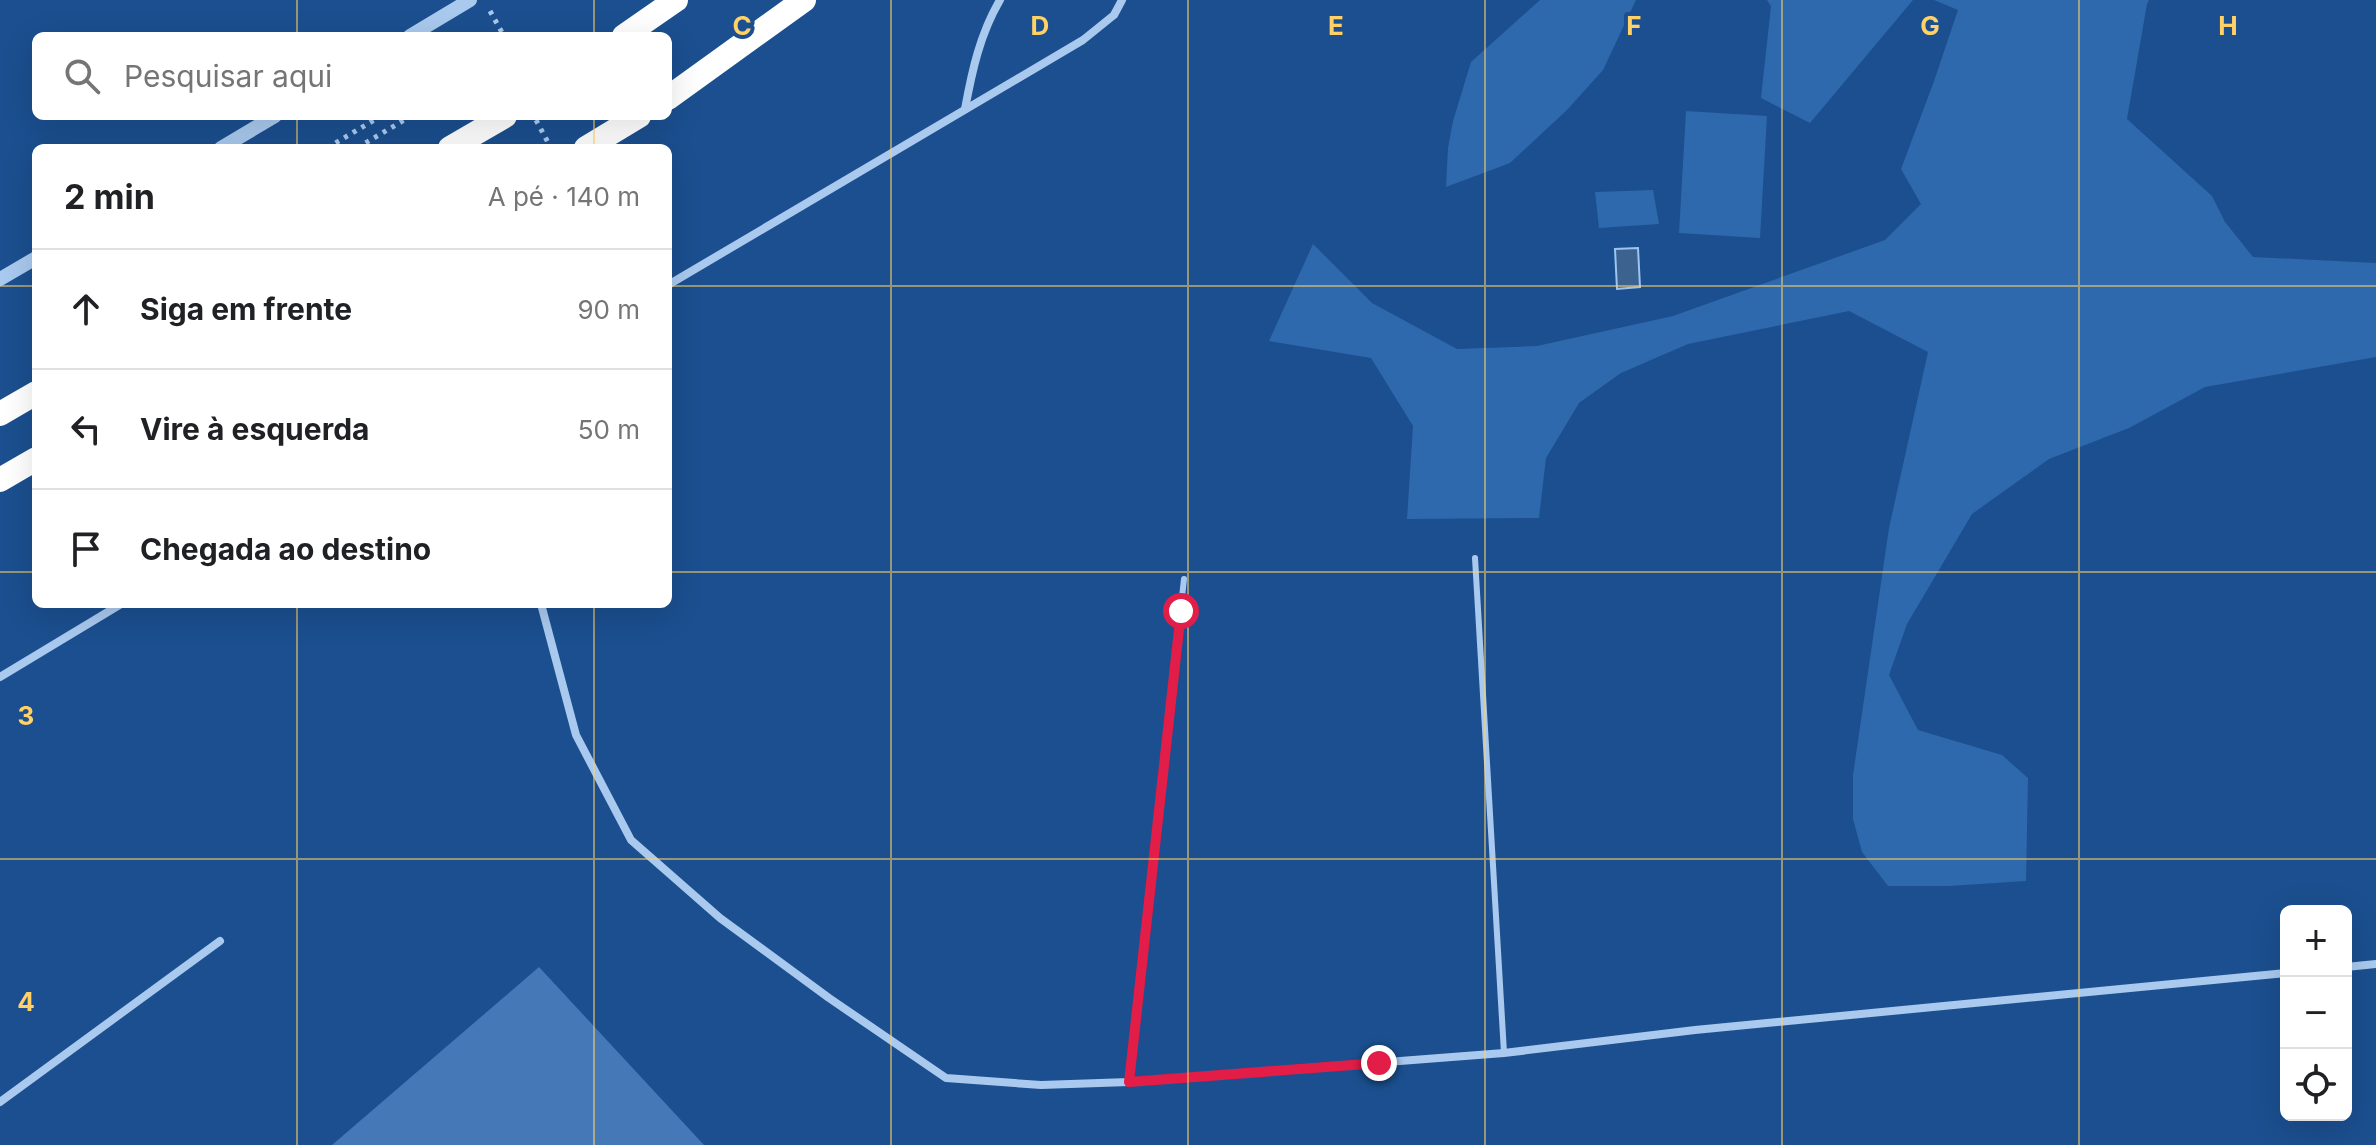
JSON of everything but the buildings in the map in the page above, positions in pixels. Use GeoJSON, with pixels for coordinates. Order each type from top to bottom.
{"type":"FeatureCollection","features":[{"type":"Feature","properties":{"kind":"highway"},"geometry":{"type":"LineString","coordinates":[[630,32],[676,0]]}},
{"type":"Feature","properties":{"kind":"highway"},"geometry":{"type":"LineString","coordinates":[[672,95],[804,0]]}},
{"type":"Feature","properties":{"kind":"highway"},"geometry":{"type":"LineString","coordinates":[[457,144],[498,120]]}},
{"type":"Feature","properties":{"kind":"highway"},"geometry":{"type":"LineString","coordinates":[[593,144],[632,120]]}},
{"type":"Feature","properties":{"kind":"highway"},"geometry":{"type":"LineString","coordinates":[[0,414],[32,395]]}},
{"type":"Feature","properties":{"kind":"highway"},"geometry":{"type":"LineString","coordinates":[[0,480],[32,461]]}},
{"type":"Feature","properties":{"kind":"street"},"geometry":{"type":"LineString","coordinates":[[417,32],[470,0]]}},
{"type":"Feature","properties":{"kind":"street"},"geometry":{"type":"LineString","coordinates":[[965,109],[974,62],[1000,0]]}},
{"type":"Feature","properties":{"kind":"street"},"geometry":{"type":"LineString","coordinates":[[672,283],[1083,40],[1114,15],[1122,0]]}},
{"type":"Feature","properties":{"kind":"street"},"geometry":{"type":"LineString","coordinates":[[228,144],[268,120]]}},
{"type":"Feature","properties":{"kind":"street"},"geometry":{"type":"LineString","coordinates":[[0,279],[32,260]]}},
{"type":"Feature","properties":{"kind":"street"},"geometry":{"type":"LineString","coordinates":[[0,677],[114,608]]}},
{"type":"Feature","properties":{"kind":"street"},"geometry":{"type":"LineString","coordinates":[[542,608],[576,735],[631,840],[720,918],[946,1078],[1041,1085],[1129,1082],[1504,1053],[1695,1030],[2280,974]]}},
{"type":"Feature","properties":{"kind":"street"},"geometry":{"type":"LineString","coordinates":[[0,1102],[220,941]]}},
{"type":"Feature","properties":{"kind":"street"},"geometry":{"type":"LineString","coordinates":[[2352,966],[2376,964]]}},
{"type":"Feature","properties":{"kind":"lane"},"geometry":{"type":"LineString","coordinates":[[1475,558],[1504,1053]]}},
{"type":"Feature","properties":{"kind":"lane"},"geometry":{"type":"LineString","coordinates":[[1129,1082],[1184,579]]}},
{"type":"Feature","properties":{"kind":"path"},"geometry":{"type":"LineString","coordinates":[[483,0],[502,32]]}},
{"type":"Feature","properties":{"kind":"path"},"geometry":{"type":"LineString","coordinates":[[334,144],[374,120]]}},
{"type":"Feature","properties":{"kind":"path"},"geometry":{"type":"LineString","coordinates":[[364,144],[404,120]]}},
{"type":"Feature","properties":{"kind":"path"},"geometry":{"type":"LineString","coordinates":[[535,120],[549,144]]}},
{"type":"Feature","properties":{"kind":"shaded area"},"geometry":{"type":"Polygon","coordinates":[[[1540,0],[1636,0],[1603,70],[1567,110],[1510,163],[1446,187],[1453,121],[1471,62],[1540,0]]]}},
{"type":"Feature","properties":{"kind":"shaded area"},"geometry":{"type":"Polygon","coordinates":[[[1767,0],[1913,0],[1810,123],[1761,98],[1771,6],[1767,0]]]}},
{"type":"Feature","properties":{"kind":"shaded area"},"geometry":{"type":"Polygon","coordinates":[[[1934,0],[2149,0],[2127,119],[2212,196],[2225,222],[2253,257],[2376,263],[2376,357],[2205,387],[2129,428],[2049,459],[1972,514],[1907,624],[1889,675],[1918,730],[2002,755],[2028,778],[2026,881],[1888,886],[1862,852],[1853,819],[1853,775],[1889,528],[1928,352],[1849,311],[1688,344],[1621,373],[1579,403],[1546,458],[1539,518],[1407,519],[1413,426],[1371,358],[1269,341],[1313,244],[1372,303],[1457,349],[1537,346],[1673,316],[1885,240],[1921,204],[1901,169],[1958,10],[1934,0]]]}},
{"type":"Feature","properties":{"kind":"shaded area"},"geometry":{"type":"Polygon","coordinates":[[[1686,111],[1767,116],[1760,238],[1679,233],[1686,111]]]}},
{"type":"Feature","properties":{"kind":"shaded area"},"geometry":{"type":"Polygon","coordinates":[[[1653,190],[1659,224],[1599,228],[1595,192],[1653,190]]]}},
{"type":"Feature","properties":{"kind":"shaded area"},"geometry":{"type":"Polygon","coordinates":[[[1638,248],[1640,287],[1617,289],[1615,249],[1638,248]]]}},
{"type":"Feature","properties":{"kind":"route"},"geometry":{"type":"LineString","coordinates":[[1181,611],[1129,1082],[1379,1063]]}}]}
